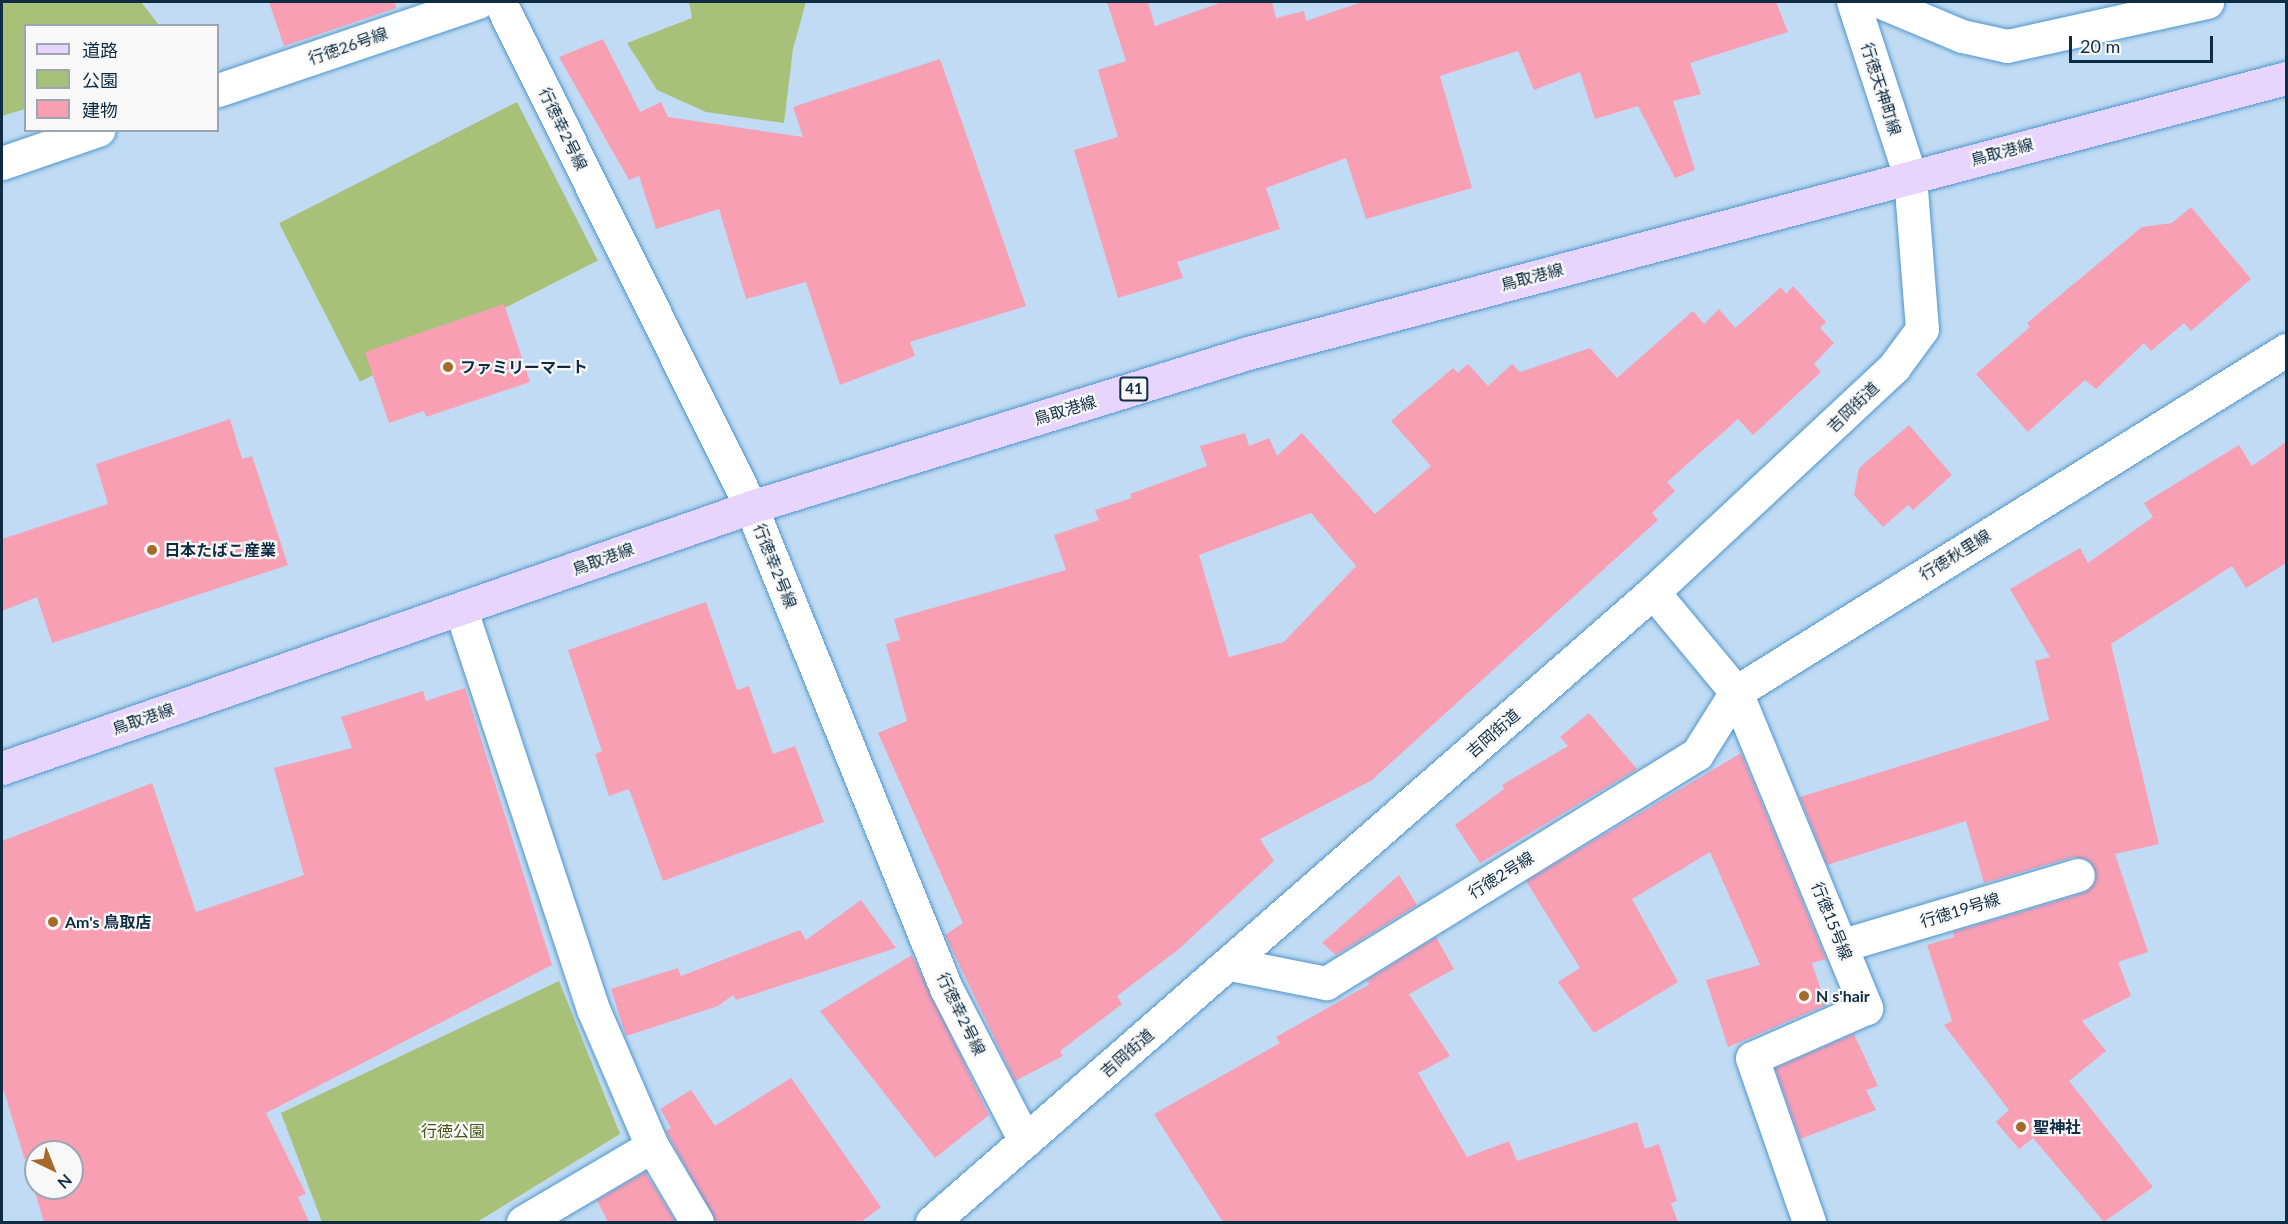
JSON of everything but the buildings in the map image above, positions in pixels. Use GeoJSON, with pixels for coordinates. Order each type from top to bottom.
{"type":"FeatureCollection","features":[{"type":"Feature","properties":{"kind":"main road","name":"鳥取港線"},"geometry":{"type":"LineString","coordinates":[[2,768],[461,610],[751,507],[1248,353],[2286,78]]}},
{"type":"Feature","properties":{"kind":"street","name":"行徳26号線"},"geometry":{"type":"LineString","coordinates":[[219,90],[478,2]]}},
{"type":"Feature","properties":{"kind":"street","name":"行徳幸2号線"},"geometry":{"type":"LineString","coordinates":[[500,2],[751,507],[946,988],[1025,1141]]}},
{"type":"Feature","properties":{"kind":"street","name":"行徳天神町線"},"geometry":{"type":"LineString","coordinates":[[1853,2],[1910,176]]}},
{"type":"Feature","properties":{"kind":"street"},"geometry":{"type":"LineString","coordinates":[[1881,2],[1962,36],[2007,45],[2207,2]]}},
{"type":"Feature","properties":{"kind":"street"},"geometry":{"type":"LineString","coordinates":[[2,163],[92,132]]}},
{"type":"Feature","properties":{"kind":"street","name":"吉岡街道"},"geometry":{"type":"LineString","coordinates":[[932,1222],[1653,592],[1858,403],[1922,329],[1910,176]]}},
{"type":"Feature","properties":{"kind":"street","name":"行徳秋里線"},"geometry":{"type":"LineString","coordinates":[[1736,692],[2286,350]]}},
{"type":"Feature","properties":{"kind":"street"},"geometry":{"type":"LineString","coordinates":[[1653,592],[1736,692]]}},
{"type":"Feature","properties":{"kind":"street"},"geometry":{"type":"LineString","coordinates":[[461,610],[593,1010],[652,1146],[697,1222]]}},
{"type":"Feature","properties":{"kind":"street","name":"行徳15号線"},"geometry":{"type":"LineString","coordinates":[[1736,692],[1843,945],[1866,1008],[1752,1058],[1809,1222]]}},
{"type":"Feature","properties":{"kind":"street","name":"行徳2号線"},"geometry":{"type":"LineString","coordinates":[[1230,963],[1326,983],[1698,754],[1736,692]]}},
{"type":"Feature","properties":{"kind":"street","name":"行徳19号線"},"geometry":{"type":"LineString","coordinates":[[1843,945],[2078,875]]}},
{"type":"Feature","properties":{"kind":"street"},"geometry":{"type":"LineString","coordinates":[[524,1222],[652,1146]]}},
{"type":"Feature","properties":{"kind":"green space"},"geometry":{"type":"Polygon","coordinates":[[[2,2],[141,2],[158,24],[24,24],[24,109],[2,116],[2,2]]]}},
{"type":"Feature","properties":{"kind":"green space"},"geometry":{"type":"Polygon","coordinates":[[[689,2],[806,2],[793,49],[784,123],[706,112],[657,90],[627,43],[692,18],[689,2]]]}},
{"type":"Feature","properties":{"kind":"green space"},"geometry":{"type":"Polygon","coordinates":[[[517,102],[598,261],[360,382],[279,223],[517,102]]]}},
{"type":"Feature","properties":{"kind":"green space","name":"行徳公園"},"geometry":{"type":"Polygon","coordinates":[[[559,981],[620,1134],[477,1222],[322,1222],[281,1113],[559,981]]]}},
{"type":"Feature","properties":{"kind":"place","name":"ファミリーマート"},"geometry":{"type":"Point","coordinates":[448,367]}},
{"type":"Feature","properties":{"kind":"place","name":"日本たばこ産業"},"geometry":{"type":"Point","coordinates":[152,550]}},
{"type":"Feature","properties":{"kind":"place","name":"Am's 鳥取店"},"geometry":{"type":"Point","coordinates":[53,922]}},
{"type":"Feature","properties":{"kind":"place","name":"N s'hair"},"geometry":{"type":"Point","coordinates":[1804,996]}},
{"type":"Feature","properties":{"kind":"place","name":"聖神社"},"geometry":{"type":"Point","coordinates":[2021,1127]}}]}
